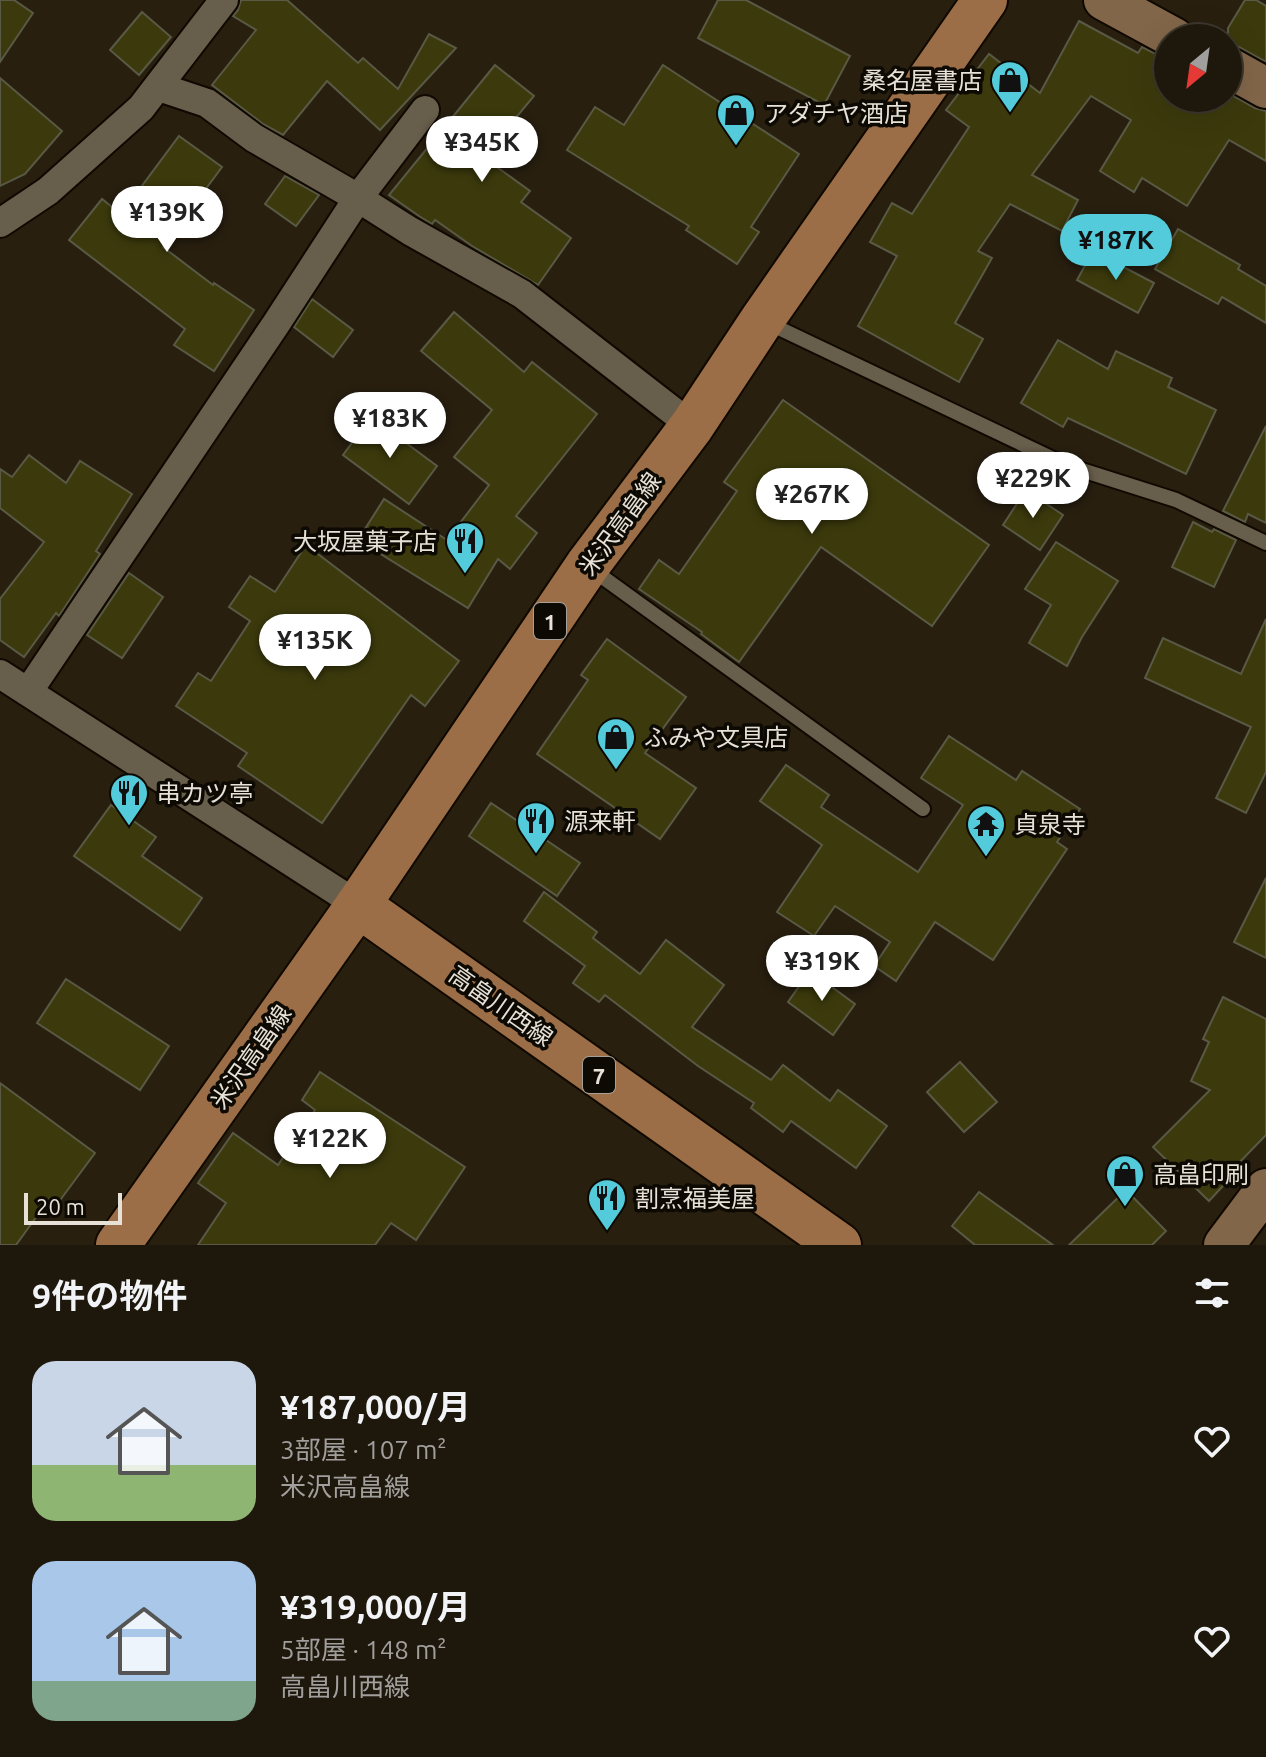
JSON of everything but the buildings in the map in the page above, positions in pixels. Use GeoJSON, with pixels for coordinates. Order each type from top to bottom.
{"type":"FeatureCollection","features":[{"type":"Feature","properties":{"kind":"main road","name":"米沢高畠線"},"geometry":{"type":"LineString","coordinates":[[118,1245],[358,905],[587,566],[692,426],[985,0]]}},
{"type":"Feature","properties":{"kind":"main road","name":"高畠川西線"},"geometry":{"type":"LineString","coordinates":[[358,905],[837,1244]]}},
{"type":"Feature","properties":{"kind":"street"},"geometry":{"type":"LineString","coordinates":[[0,223],[48,191],[141,108],[224,0]]}},
{"type":"Feature","properties":{"kind":"street"},"geometry":{"type":"LineString","coordinates":[[1104,0],[1154,27]]}},
{"type":"Feature","properties":{"kind":"street"},"geometry":{"type":"LineString","coordinates":[[1242,75],[1266,88]]}},
{"type":"Feature","properties":{"kind":"street"},"geometry":{"type":"LineString","coordinates":[[159,87],[207,103],[254,138],[522,294],[692,426]]}},
{"type":"Feature","properties":{"kind":"street"},"geometry":{"type":"LineString","coordinates":[[28,692],[358,198],[425,110]]}},
{"type":"Feature","properties":{"kind":"street"},"geometry":{"type":"LineString","coordinates":[[0,674],[358,905]]}},
{"type":"Feature","properties":{"kind":"street"},"geometry":{"type":"LineString","coordinates":[[1224,1245],[1266,1189]]}},
{"type":"Feature","properties":{"kind":"lane"},"geometry":{"type":"LineString","coordinates":[[762,320],[1066,465],[1176,500],[1266,543]]}},
{"type":"Feature","properties":{"kind":"lane"},"geometry":{"type":"LineString","coordinates":[[587,566],[923,809]]}},
{"type":"Feature","properties":{"kind":"place","name":"桑名屋書店"},"geometry":{"type":"Point","coordinates":[1010,114]}},
{"type":"Feature","properties":{"kind":"place","name":"アダチヤ酒店"},"geometry":{"type":"Point","coordinates":[736,147]}},
{"type":"Feature","properties":{"kind":"place","name":"大坂屋菓子店"},"geometry":{"type":"Point","coordinates":[465,575]}},
{"type":"Feature","properties":{"kind":"place","name":"ふみや文具店"},"geometry":{"type":"Point","coordinates":[616,771]}},
{"type":"Feature","properties":{"kind":"place","name":"串カツ亭"},"geometry":{"type":"Point","coordinates":[129,827]}},
{"type":"Feature","properties":{"kind":"place","name":"源来軒"},"geometry":{"type":"Point","coordinates":[536,855]}},
{"type":"Feature","properties":{"kind":"place","name":"貞泉寺"},"geometry":{"type":"Point","coordinates":[986,858]}},
{"type":"Feature","properties":{"kind":"place","name":"高畠印刷"},"geometry":{"type":"Point","coordinates":[1125,1208]}},
{"type":"Feature","properties":{"kind":"place","name":"割烹福美屋"},"geometry":{"type":"Point","coordinates":[607,1232]}}]}
